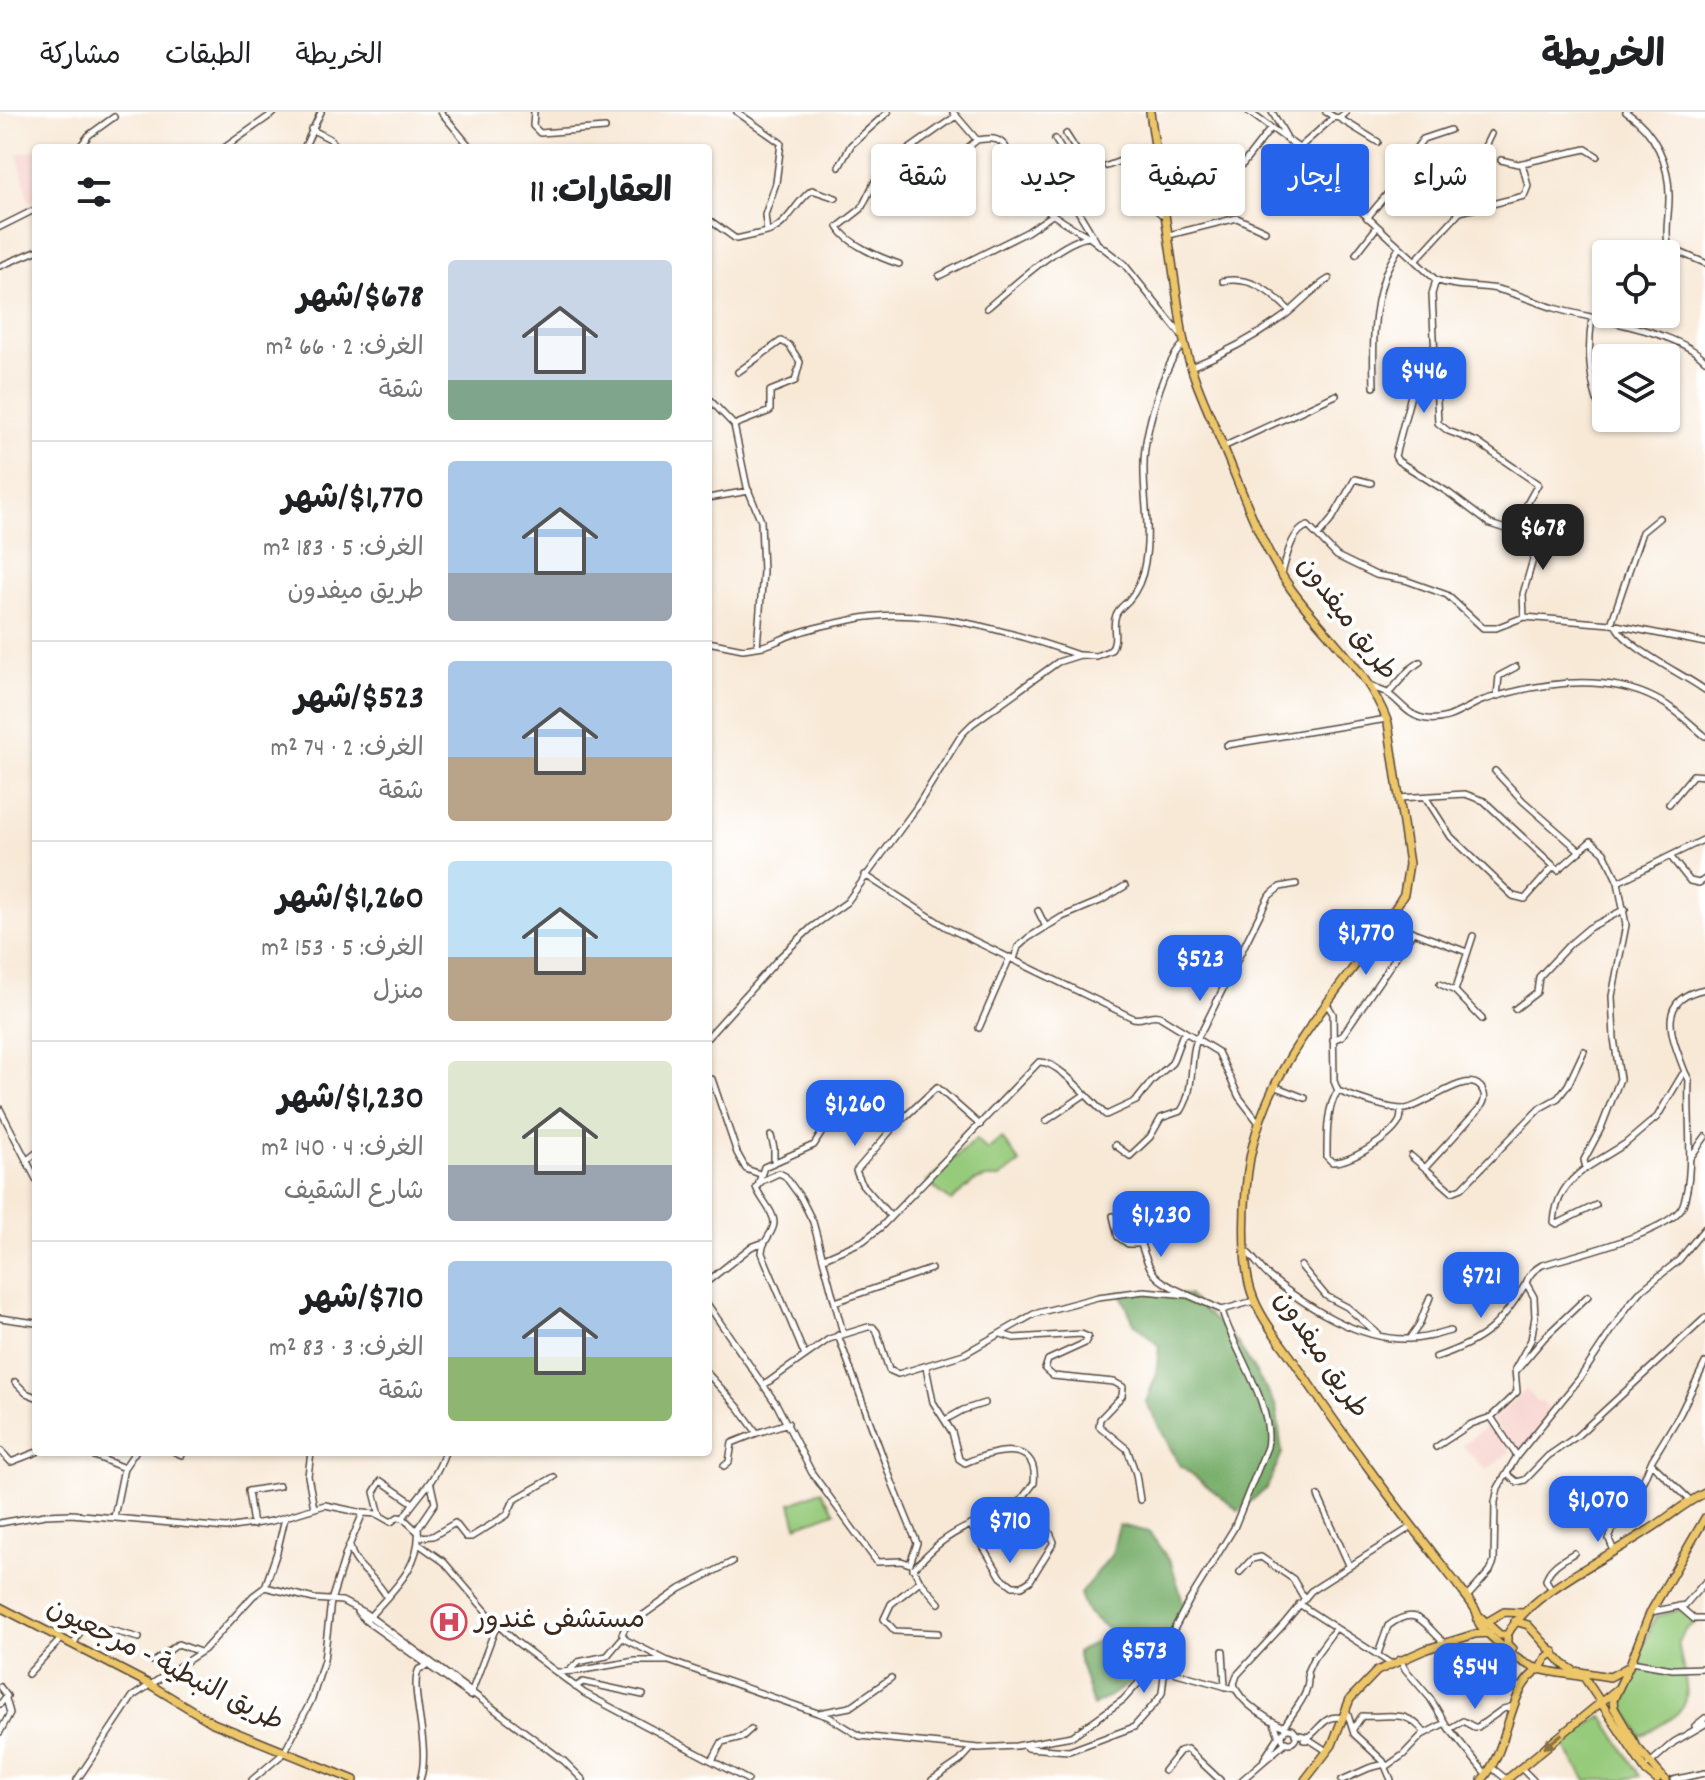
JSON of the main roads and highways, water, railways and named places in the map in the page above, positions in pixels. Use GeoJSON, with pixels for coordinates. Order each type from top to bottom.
{"type":"FeatureCollection","features":[{"type":"Feature","properties":{"kind":"main road","name":"طريق ميفدون"},"geometry":{"type":"LineString","coordinates":[[1150,112],[1183,340],[1190,368],[1254,520],[1281,574],[1369,686],[1387,719],[1409,873],[1404,894],[1326,1003],[1274,1086],[1259,1123],[1248,1171],[1248,1281],[1254,1301],[1304,1376],[1490,1633],[1540,1672]]}},
{"type":"Feature","properties":{"kind":"main road"},"geometry":{"type":"LineString","coordinates":[[1520,1659],[1507,1644],[1507,1635],[1524,1612],[1552,1590],[1705,1493]]}},
{"type":"Feature","properties":{"kind":"main road"},"geometry":{"type":"LineString","coordinates":[[1690,1500],[1705,1502]]}},
{"type":"Feature","properties":{"kind":"main road"},"geometry":{"type":"LineString","coordinates":[[1656,1778],[1614,1708],[1613,1700],[1650,1613],[1705,1521]]}},
{"type":"Feature","properties":{"kind":"main road","name":"طريق النبطية - مرجعيون"},"geometry":{"type":"LineString","coordinates":[[0,1607],[149,1684],[195,1714],[354,1780]]}},
{"type":"Feature","properties":{"kind":"main road"},"geometry":{"type":"LineString","coordinates":[[1487,1622],[1507,1611],[1524,1612]]}},
{"type":"Feature","properties":{"kind":"main road"},"geometry":{"type":"LineString","coordinates":[[1524,1612],[1528,1625],[1563,1664],[1574,1671],[1615,1679],[1619,1687]]}},
{"type":"Feature","properties":{"kind":"main road"},"geometry":{"type":"LineString","coordinates":[[1467,1637],[1478,1616],[1500,1635],[1507,1635]]}},
{"type":"Feature","properties":{"kind":"main road"},"geometry":{"type":"LineString","coordinates":[[1515,1621],[1528,1625]]}},
{"type":"Feature","properties":{"kind":"main road"},"geometry":{"type":"LineString","coordinates":[[1305,1780],[1327,1751],[1356,1690],[1390,1663],[1444,1643],[1490,1633]]}},
{"type":"Feature","properties":{"kind":"main road"},"geometry":{"type":"LineString","coordinates":[[1486,1774],[1499,1753],[1522,1687],[1540,1672],[1546,1658],[1554,1652]]}},
{"type":"Feature","properties":{"kind":"main road"},"geometry":{"type":"LineString","coordinates":[[1590,1684],[1620,1673],[1631,1662]]}},
{"type":"Feature","properties":{"kind":"main road"},"geometry":{"type":"LineString","coordinates":[[1558,1675],[1563,1664]]}},
{"type":"Feature","properties":{"kind":"main road"},"geometry":{"type":"LineString","coordinates":[[1540,1672],[1584,1677],[1646,1771],[1656,1778]]}},
{"type":"Feature","properties":{"kind":"main road"},"geometry":{"type":"LineString","coordinates":[[1506,1780],[1593,1709],[1599,1698],[1619,1687]]}},
{"type":"Feature","properties":{"kind":"place","name":"مستشفى غندور"},"geometry":{"type":"Point","coordinates":[449,1622]}}]}
